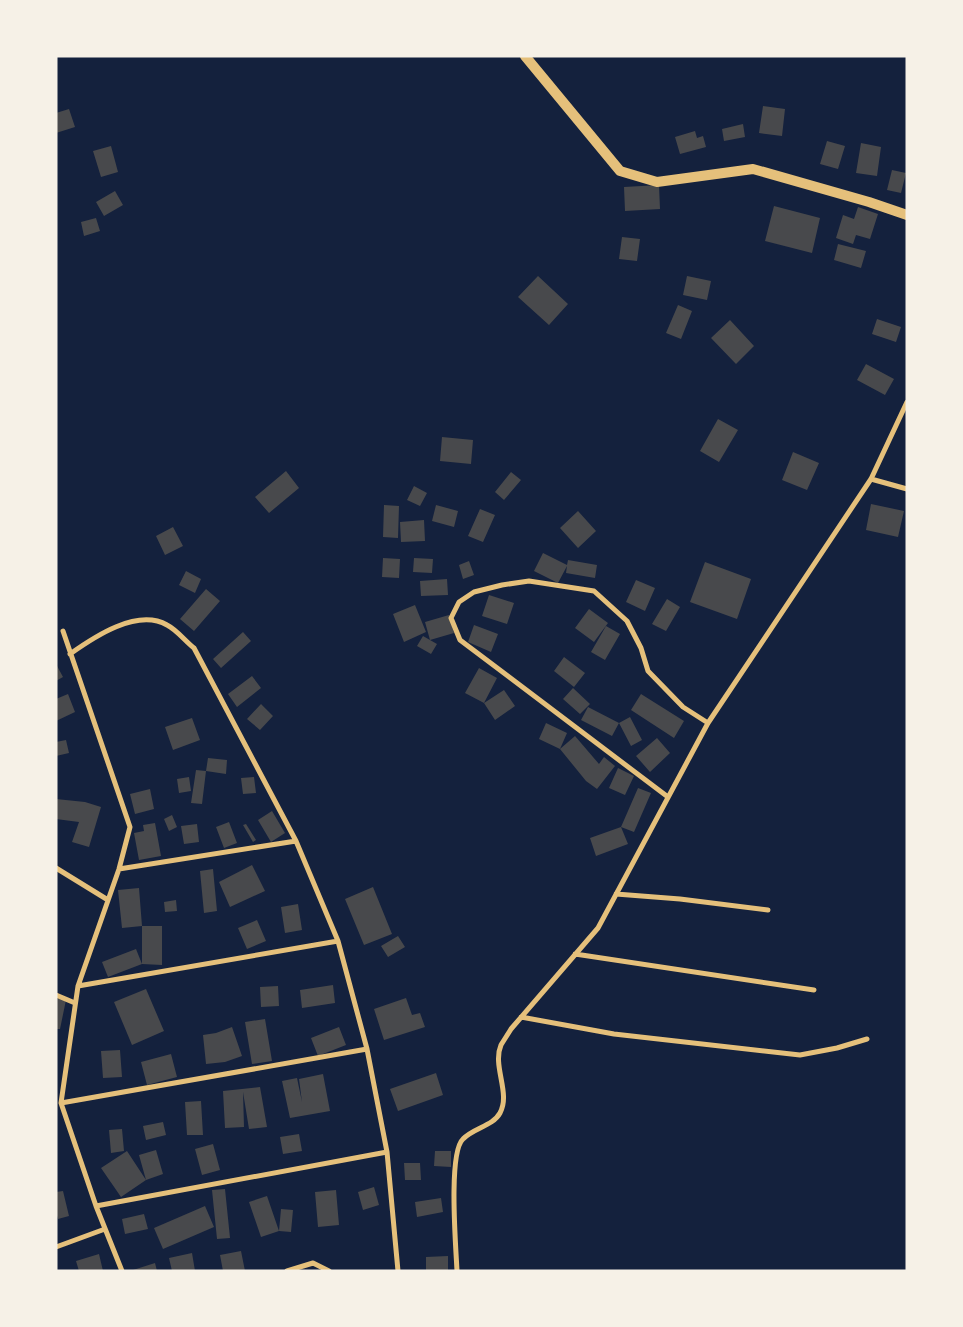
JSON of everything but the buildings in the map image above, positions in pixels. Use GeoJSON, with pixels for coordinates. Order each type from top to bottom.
{"type":"FeatureCollection","features":[{"type":"Feature","properties":{"kind":"main road"},"geometry":{"type":"LineString","coordinates":[[526,56],[620,171],[657,182],[753,169],[870,202],[907,215]]}},
{"type":"Feature","properties":{"kind":"street"},"geometry":{"type":"LineString","coordinates":[[456,1271],[453,1190],[458,1150],[462,1139],[493,1120],[500,1113],[504,1098],[499,1064],[500,1046],[522,1017],[598,928],[708,723],[871,479],[907,402]]}},
{"type":"Feature","properties":{"kind":"street"},"geometry":{"type":"LineString","coordinates":[[871,479],[907,489]]}},
{"type":"Feature","properties":{"kind":"street"},"geometry":{"type":"LineString","coordinates":[[668,797],[460,640],[452,618],[459,602],[474,592],[529,581],[594,591],[627,621],[641,648],[648,671],[683,707],[708,723]]}},
{"type":"Feature","properties":{"kind":"street"},"geometry":{"type":"LineString","coordinates":[[70,654],[99,634],[132,621],[155,621],[167,625],[194,648],[296,841],[338,940],[367,1049],[387,1152],[398,1271]]}},
{"type":"Feature","properties":{"kind":"street"},"geometry":{"type":"LineString","coordinates":[[63,631],[130,827],[119,869],[78,986],[61,1103],[96,1206],[122,1271]]}},
{"type":"Feature","properties":{"kind":"street"},"geometry":{"type":"LineString","coordinates":[[119,869],[296,841]]}},
{"type":"Feature","properties":{"kind":"street"},"geometry":{"type":"LineString","coordinates":[[56,868],[108,900]]}},
{"type":"Feature","properties":{"kind":"street"},"geometry":{"type":"LineString","coordinates":[[616,894],[680,899],[768,910]]}},
{"type":"Feature","properties":{"kind":"street"},"geometry":{"type":"LineString","coordinates":[[78,986],[338,940]]}},
{"type":"Feature","properties":{"kind":"street"},"geometry":{"type":"LineString","coordinates":[[575,954],[814,990]]}},
{"type":"Feature","properties":{"kind":"street"},"geometry":{"type":"LineString","coordinates":[[56,995],[75,1003]]}},
{"type":"Feature","properties":{"kind":"street"},"geometry":{"type":"LineString","coordinates":[[522,1017],[614,1034],[800,1055],[837,1048],[867,1039]]}},
{"type":"Feature","properties":{"kind":"street"},"geometry":{"type":"LineString","coordinates":[[61,1103],[367,1049]]}},
{"type":"Feature","properties":{"kind":"street"},"geometry":{"type":"LineString","coordinates":[[56,1113],[64,1113]]}},
{"type":"Feature","properties":{"kind":"street"},"geometry":{"type":"LineString","coordinates":[[96,1206],[387,1152]]}},
{"type":"Feature","properties":{"kind":"street"},"geometry":{"type":"LineString","coordinates":[[56,1247],[105,1230]]}},
{"type":"Feature","properties":{"kind":"street"},"geometry":{"type":"LineString","coordinates":[[287,1271],[313,1262],[329,1271]]}}]}
